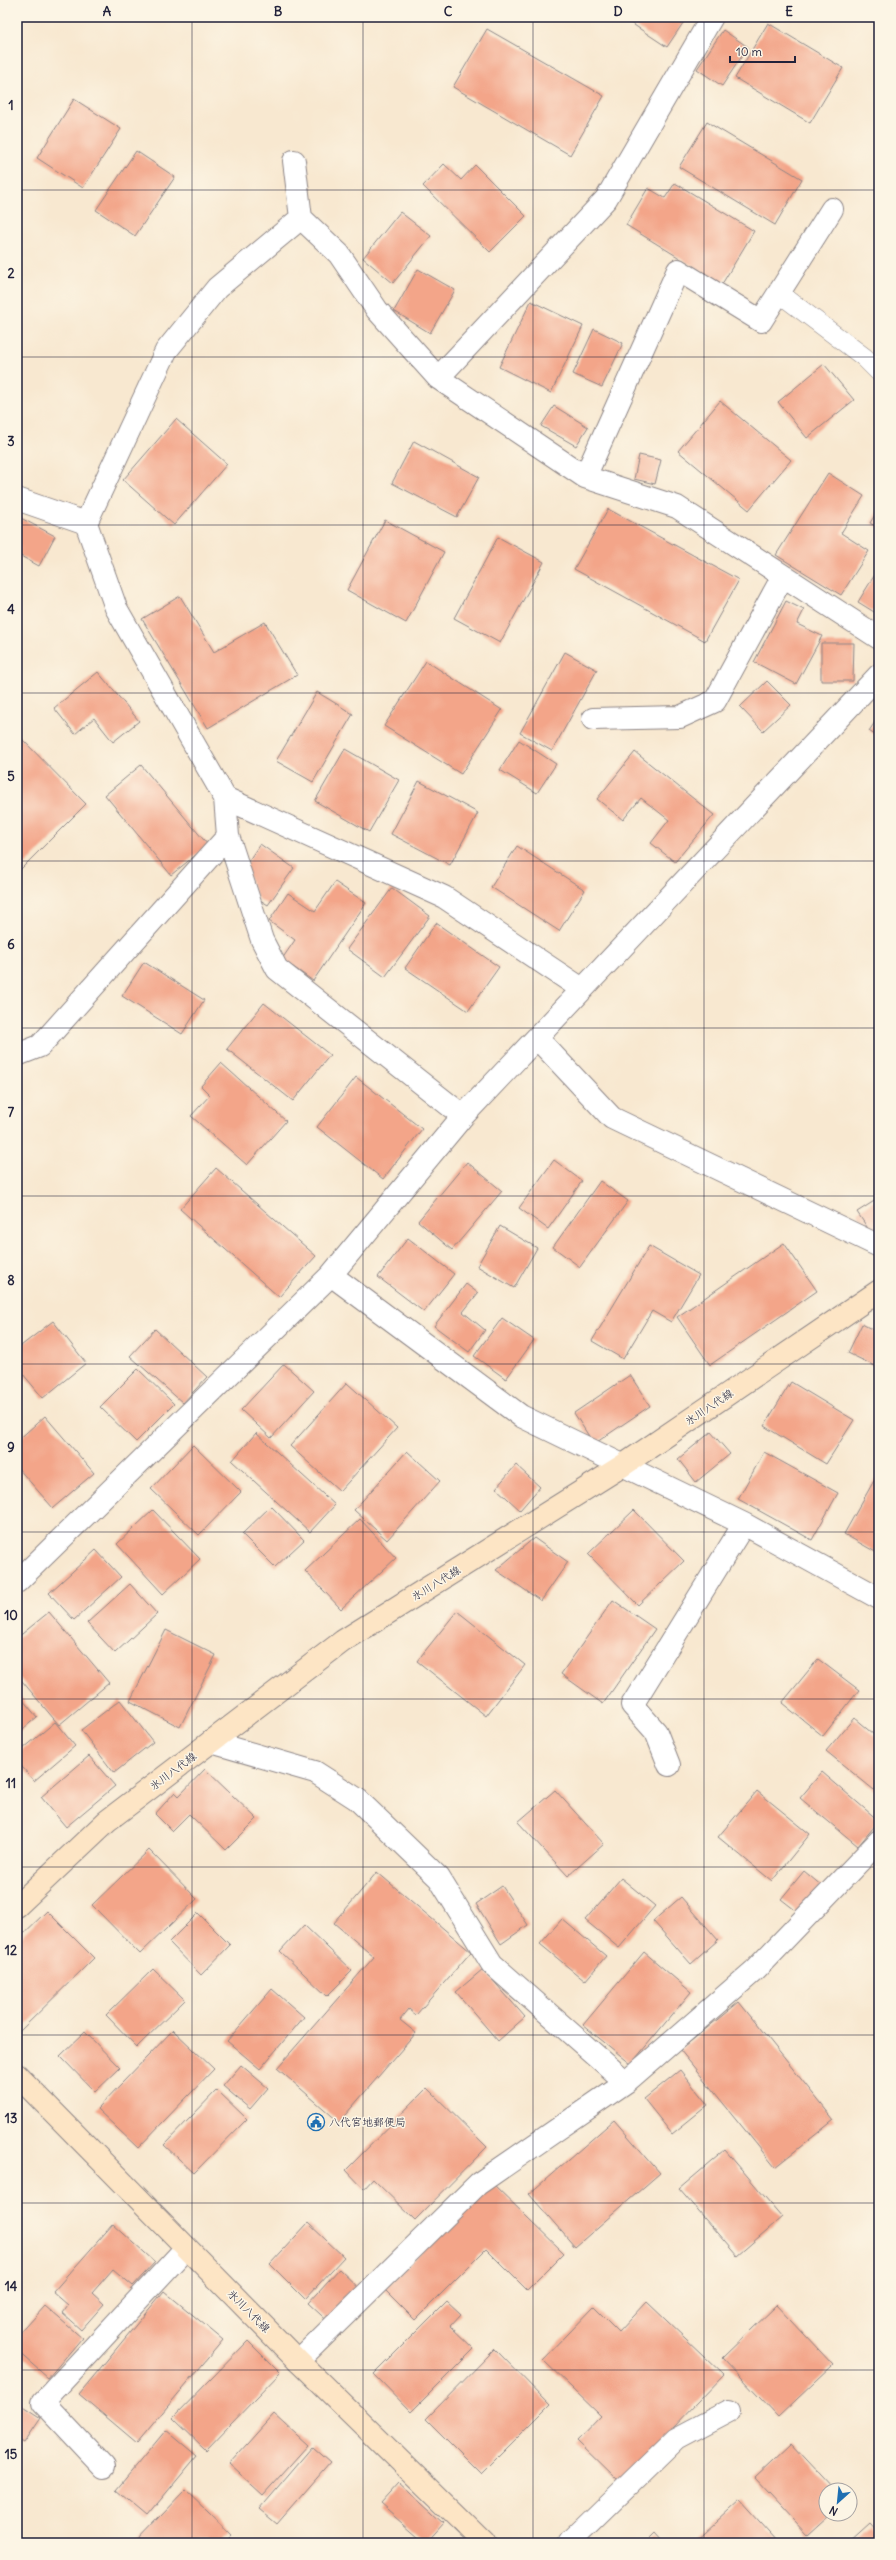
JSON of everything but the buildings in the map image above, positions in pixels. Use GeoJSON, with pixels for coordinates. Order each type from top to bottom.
{"type":"FeatureCollection","features":[{"type":"Feature","properties":{"kind":"main road","name":"氷川八代線"},"geometry":{"type":"LineString","coordinates":[[17,1906],[108,1821],[343,1641],[622,1466],[879,1291]]}},
{"type":"Feature","properties":{"kind":"main road","name":"氷川八代線"},"geometry":{"type":"LineString","coordinates":[[17,2075],[298,2361],[484,2543]]}},
{"type":"Feature","properties":{"kind":"street"},"geometry":{"type":"LineString","coordinates":[[438,378],[606,199],[712,17]]}},
{"type":"Feature","properties":{"kind":"street"},"geometry":{"type":"LineString","coordinates":[[294,161],[301,218],[339,254],[377,310],[438,378],[584,476],[677,507],[879,638]]}},
{"type":"Feature","properties":{"kind":"street"},"geometry":{"type":"LineString","coordinates":[[584,476],[678,270],[761,321],[832,208]]}},
{"type":"Feature","properties":{"kind":"street"},"geometry":{"type":"LineString","coordinates":[[301,218],[217,288],[166,351],[86,523],[116,608],[225,798],[228,836],[262,940],[277,969],[463,1116]]}},
{"type":"Feature","properties":{"kind":"street"},"geometry":{"type":"LineString","coordinates":[[17,499],[86,523]]}},
{"type":"Feature","properties":{"kind":"street"},"geometry":{"type":"LineString","coordinates":[[593,719],[680,717],[715,701],[783,576]]}},
{"type":"Feature","properties":{"kind":"street"},"geometry":{"type":"LineString","coordinates":[[17,1582],[332,1275],[463,1116],[879,675]]}},
{"type":"Feature","properties":{"kind":"street"},"geometry":{"type":"LineString","coordinates":[[225,798],[444,897],[582,989]]}},
{"type":"Feature","properties":{"kind":"street"},"geometry":{"type":"LineString","coordinates":[[17,1055],[40,1046],[228,836]]}},
{"type":"Feature","properties":{"kind":"street"},"geometry":{"type":"LineString","coordinates":[[537,1038],[612,1118],[879,1246]]}},
{"type":"Feature","properties":{"kind":"street"},"geometry":{"type":"LineString","coordinates":[[332,1275],[521,1416],[744,1524],[879,1598]]}},
{"type":"Feature","properties":{"kind":"street"},"geometry":{"type":"LineString","coordinates":[[669,1765],[656,1732],[632,1705],[744,1524]]}},
{"type":"Feature","properties":{"kind":"street"},"geometry":{"type":"LineString","coordinates":[[211,1742],[315,1772],[357,1799],[439,1878],[492,1964],[626,2082]]}},
{"type":"Feature","properties":{"kind":"street"},"geometry":{"type":"LineString","coordinates":[[298,2361],[478,2184],[626,2082],[755,1970],[879,1841]]}},
{"type":"Feature","properties":{"kind":"street"},"geometry":{"type":"LineString","coordinates":[[104,2467],[43,2402],[186,2248]]}},
{"type":"Feature","properties":{"kind":"street"},"geometry":{"type":"LineString","coordinates":[[569,2543],[676,2439],[729,2411]]}},
{"type":"Feature","properties":{"kind":"lane"},"geometry":{"type":"LineString","coordinates":[[779,293],[864,357],[879,372]]}},
{"type":"Feature","properties":{"kind":"place","name":"八代宮地郵便局"},"geometry":{"type":"Point","coordinates":[316,2122]}}]}
